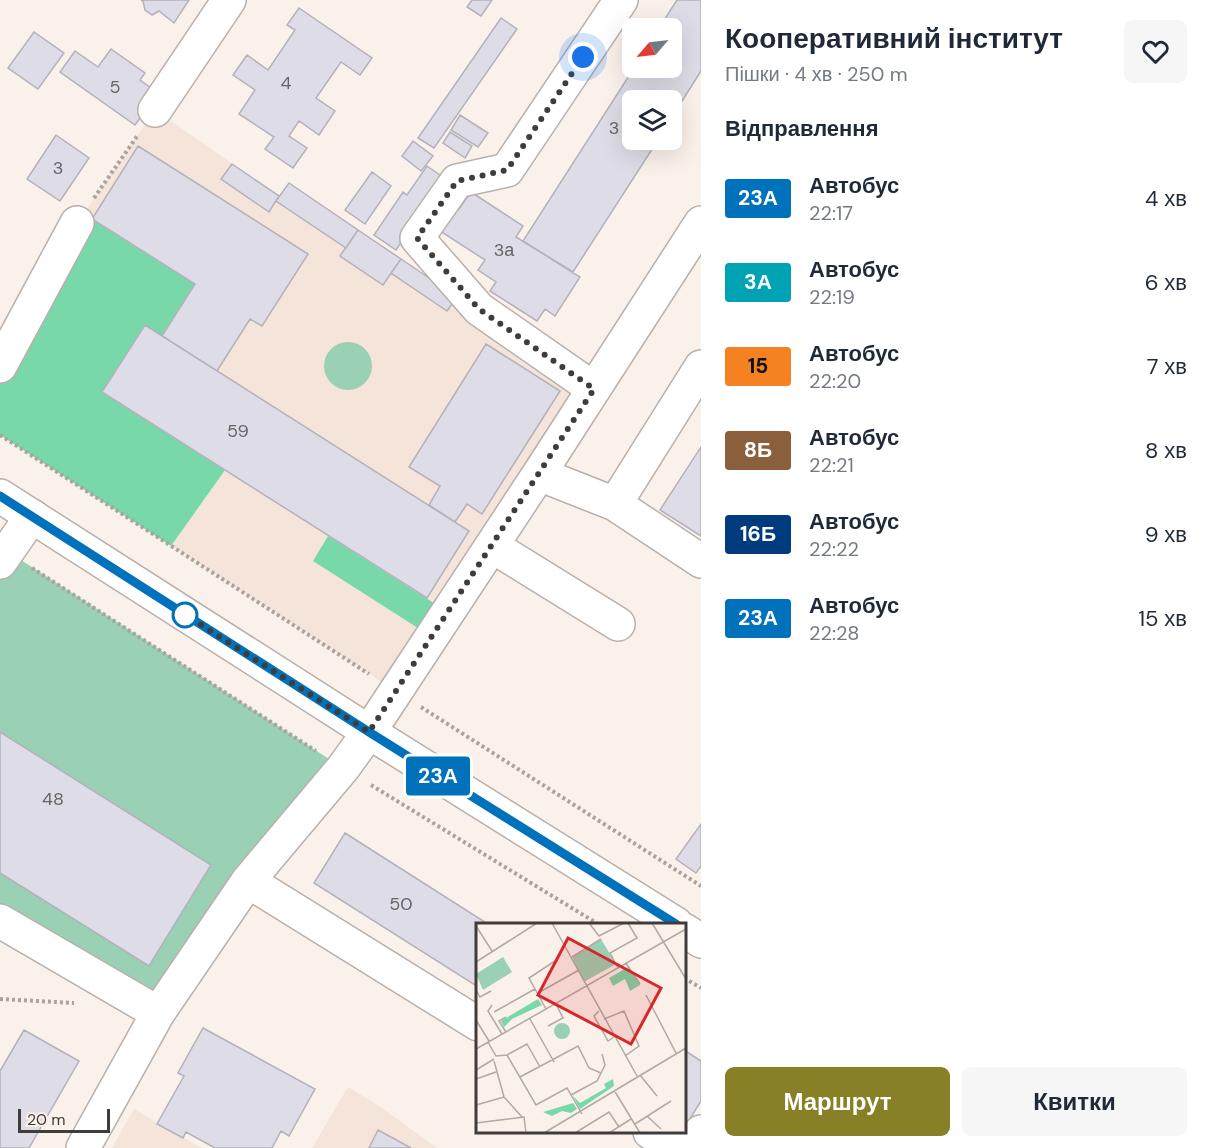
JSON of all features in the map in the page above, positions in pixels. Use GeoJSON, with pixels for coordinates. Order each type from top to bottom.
{"type":"FeatureCollection","features":[{"type":"Feature","properties":{"kind":"main road"},"geometry":{"type":"LineString","coordinates":[[155,110],[229,0]]}},
{"type":"Feature","properties":{"kind":"main road"},"geometry":{"type":"LineString","coordinates":[[594,389],[479,309],[417,238],[457,181],[507,170],[621,0]]}},
{"type":"Feature","properties":{"kind":"main road"},"geometry":{"type":"LineString","coordinates":[[0,366],[77,223]]}},
{"type":"Feature","properties":{"kind":"main road"},"geometry":{"type":"LineString","coordinates":[[83,1148],[158,1013],[248,881],[343,768],[369,732],[701,223]]}},
{"type":"Feature","properties":{"kind":"main road"},"geometry":{"type":"LineString","coordinates":[[615,504],[701,367]]}},
{"type":"Feature","properties":{"kind":"main road"},"geometry":{"type":"LineString","coordinates":[[539,474],[615,504],[701,561]]}},
{"type":"Feature","properties":{"kind":"main road"},"geometry":{"type":"LineString","coordinates":[[0,496],[369,732],[680,923]]}},
{"type":"Feature","properties":{"kind":"main road"},"geometry":{"type":"LineString","coordinates":[[4,557],[32,516]]}},
{"type":"Feature","properties":{"kind":"main road"},"geometry":{"type":"LineString","coordinates":[[492,546],[618,624]]}},
{"type":"Feature","properties":{"kind":"main road"},"geometry":{"type":"LineString","coordinates":[[248,881],[476,1023]]}},
{"type":"Feature","properties":{"kind":"main road"},"geometry":{"type":"LineString","coordinates":[[0,921],[158,1013]]}},
{"type":"Feature","properties":{"kind":"main road"},"geometry":{"type":"LineString","coordinates":[[691,1148],[701,1132]]}},
{"type":"Feature","properties":{"kind":"main road"},"geometry":{"type":"LineString","coordinates":[[653,1133],[676,1148]]}},
{"type":"Feature","properties":{"kind":"path"},"geometry":{"type":"LineString","coordinates":[[77,223],[155,110]]}},
{"type":"Feature","properties":{"kind":"path"},"geometry":{"type":"LineString","coordinates":[[0,435],[701,886]]}},
{"type":"Feature","properties":{"kind":"path"},"geometry":{"type":"LineString","coordinates":[[4,557],[595,923]]}},
{"type":"Feature","properties":{"kind":"path"},"geometry":{"type":"LineString","coordinates":[[686,979],[701,988]]}},
{"type":"Feature","properties":{"kind":"path"},"geometry":{"type":"LineString","coordinates":[[0,999],[91,1004],[116,989]]}},
{"type":"Feature","properties":{"kind":"shaded area"},"geometry":{"type":"Polygon","coordinates":[[[155,110],[279,196],[289,183],[594,389],[396,691],[0,435],[77,223],[155,110]]]}},
{"type":"Feature","properties":{"kind":"shaded area"},"geometry":{"type":"Polygon","coordinates":[[[348,1087],[382,1108],[437,1148],[312,1148],[348,1087]]]}},
{"type":"Feature","properties":{"kind":"shaded area"},"geometry":{"type":"Polygon","coordinates":[[[134,1109],[201,1148],[112,1148],[134,1109]]]}},
{"type":"Feature","properties":{"kind":"green space"},"geometry":{"type":"Polygon","coordinates":[[[84,214],[195,284],[162,336],[144,326],[103,392],[225,470],[171,546],[0,435],[0,366],[84,214]]]}},
{"type":"Feature","properties":{"kind":"green space"},"geometry":{"type":"Polygon","coordinates":[[[343,342],[353,342],[368,352],[372,366],[368,380],[362,386],[353,390],[343,390],[328,380],[324,371],[324,361],[334,346],[343,342]]]}},
{"type":"Feature","properties":{"kind":"green space"},"geometry":{"type":"Polygon","coordinates":[[[328,536],[448,612],[432,637],[313,561],[328,536]]]}},
{"type":"Feature","properties":{"kind":"green space"},"geometry":{"type":"Polygon","coordinates":[[[7,551],[343,768],[158,1013],[0,921],[0,561],[7,551]]]}},
{"type":"Feature","properties":{"kind":"building"},"geometry":{"type":"Polygon","coordinates":[[[141,0],[189,0],[174,23],[159,11],[152,15],[145,10],[141,0]]]}},
{"type":"Feature","properties":{"kind":"building"},"geometry":{"type":"Polygon","coordinates":[[[472,0],[492,0],[481,16],[467,7],[472,0]]]}},
{"type":"Feature","properties":{"kind":"building"},"geometry":{"type":"Polygon","coordinates":[[[677,0],[701,0],[701,71],[682,101],[682,90],[622,90],[622,150],[652,150],[573,272],[523,241],[628,78],[682,78],[682,18],[665,18],[677,0]]]}},
{"type":"Feature","properties":{"kind":"building"},"geometry":{"type":"Polygon","coordinates":[[[299,8],[372,58],[360,75],[341,62],[316,98],[335,111],[319,135],[299,121],[289,136],[307,148],[293,168],[265,149],[274,137],[239,114],[255,90],[233,75],[247,55],[268,70],[295,30],[287,25],[299,8]]]}},
{"type":"Feature","properties":{"kind":"building"},"geometry":{"type":"Polygon","coordinates":[[[501,18],[517,29],[434,148],[418,138],[501,18]]]}},
{"type":"Feature","properties":{"kind":"building"},"geometry":{"type":"Polygon","coordinates":[[[34,32],[64,53],[38,89],[8,68],[34,32]]]}},
{"type":"Feature","properties":{"kind":"building"},"geometry":{"type":"Polygon","coordinates":[[[111,49],[145,73],[140,80],[158,93],[135,125],[60,72],[75,51],[98,67],[111,49]]]}},
{"type":"Feature","properties":{"kind":"building"},"geometry":{"type":"Polygon","coordinates":[[[460,115],[488,133],[478,147],[451,130],[460,115]]]}},
{"type":"Feature","properties":{"kind":"building"},"geometry":{"type":"Polygon","coordinates":[[[450,132],[472,146],[465,158],[443,143],[450,132]]]}},
{"type":"Feature","properties":{"kind":"building"},"geometry":{"type":"Polygon","coordinates":[[[56,135],[89,158],[60,201],[27,179],[56,135]]]}},
{"type":"Feature","properties":{"kind":"building"},"geometry":{"type":"Polygon","coordinates":[[[413,141],[433,156],[421,171],[402,156],[413,141]]]}},
{"type":"Feature","properties":{"kind":"building"},"geometry":{"type":"Polygon","coordinates":[[[138,146],[308,254],[262,326],[250,319],[217,371],[162,336],[195,284],[92,219],[138,146]]]}},
{"type":"Feature","properties":{"kind":"building"},"geometry":{"type":"Polygon","coordinates":[[[232,164],[279,196],[269,212],[221,179],[232,164]]]}},
{"type":"Feature","properties":{"kind":"building"},"geometry":{"type":"Polygon","coordinates":[[[427,166],[444,178],[396,250],[374,235],[403,192],[407,195],[427,166]]]}},
{"type":"Feature","properties":{"kind":"building"},"geometry":{"type":"Polygon","coordinates":[[[372,172],[391,186],[365,224],[345,210],[372,172]]]}},
{"type":"Feature","properties":{"kind":"building"},"geometry":{"type":"Polygon","coordinates":[[[289,183],[358,230],[346,248],[276,201],[289,183]]]}},
{"type":"Feature","properties":{"kind":"building"},"geometry":{"type":"Polygon","coordinates":[[[471,192],[523,226],[516,237],[580,277],[555,316],[545,309],[537,321],[490,291],[496,282],[478,270],[485,260],[437,229],[453,205],[459,209],[471,192]]]}},
{"type":"Feature","properties":{"kind":"building"},"geometry":{"type":"Polygon","coordinates":[[[358,230],[401,259],[383,285],[340,256],[358,230]]]}},
{"type":"Feature","properties":{"kind":"building"},"geometry":{"type":"Polygon","coordinates":[[[401,259],[457,297],[447,311],[391,273],[401,259]]]}},
{"type":"Feature","properties":{"kind":"building"},"geometry":{"type":"Polygon","coordinates":[[[145,325],[469,531],[427,598],[102,392],[145,325]]]}},
{"type":"Feature","properties":{"kind":"building"},"geometry":{"type":"Polygon","coordinates":[[[486,344],[560,391],[482,514],[467,504],[455,522],[429,505],[440,486],[409,467],[486,344]]]}},
{"type":"Feature","properties":{"kind":"building"},"geometry":{"type":"Polygon","coordinates":[[[701,447],[701,536],[660,510],[701,447]]]}},
{"type":"Feature","properties":{"kind":"building"},"geometry":{"type":"Polygon","coordinates":[[[0,732],[211,865],[149,966],[0,873],[0,732]]]}},
{"type":"Feature","properties":{"kind":"building"},"geometry":{"type":"Polygon","coordinates":[[[701,824],[701,866],[696,873],[676,859],[701,824]]]}},
{"type":"Feature","properties":{"kind":"building"},"geometry":{"type":"Polygon","coordinates":[[[345,833],[486,923],[476,923],[476,986],[314,883],[345,833]]]}},
{"type":"Feature","properties":{"kind":"building"},"geometry":{"type":"Polygon","coordinates":[[[203,1028],[315,1089],[289,1136],[281,1131],[272,1148],[215,1148],[186,1132],[183,1138],[157,1124],[184,1076],[178,1073],[203,1028]]]}},
{"type":"Feature","properties":{"kind":"building"},"geometry":{"type":"Polygon","coordinates":[[[24,1030],[79,1061],[29,1148],[0,1148],[0,1071],[24,1030]]]}},
{"type":"Feature","properties":{"kind":"building"},"geometry":{"type":"Polygon","coordinates":[[[686,1051],[701,1061],[701,1101],[688,1122],[686,1121],[686,1051]]]}},
{"type":"Feature","properties":{"kind":"building"},"geometry":{"type":"Polygon","coordinates":[[[378,1130],[411,1148],[369,1148],[378,1130]]]}},
{"type":"Feature","properties":{"kind":"bus line","name":"23А"},"geometry":{"type":"LineString","coordinates":[[0,496],[369,732],[674,923]]}},
{"type":"Feature","properties":{"kind":"route"},"geometry":{"type":"LineString","coordinates":[[185,615],[369,732],[594,389],[479,309],[417,238],[457,181],[507,170],[583,57]]}}]}
